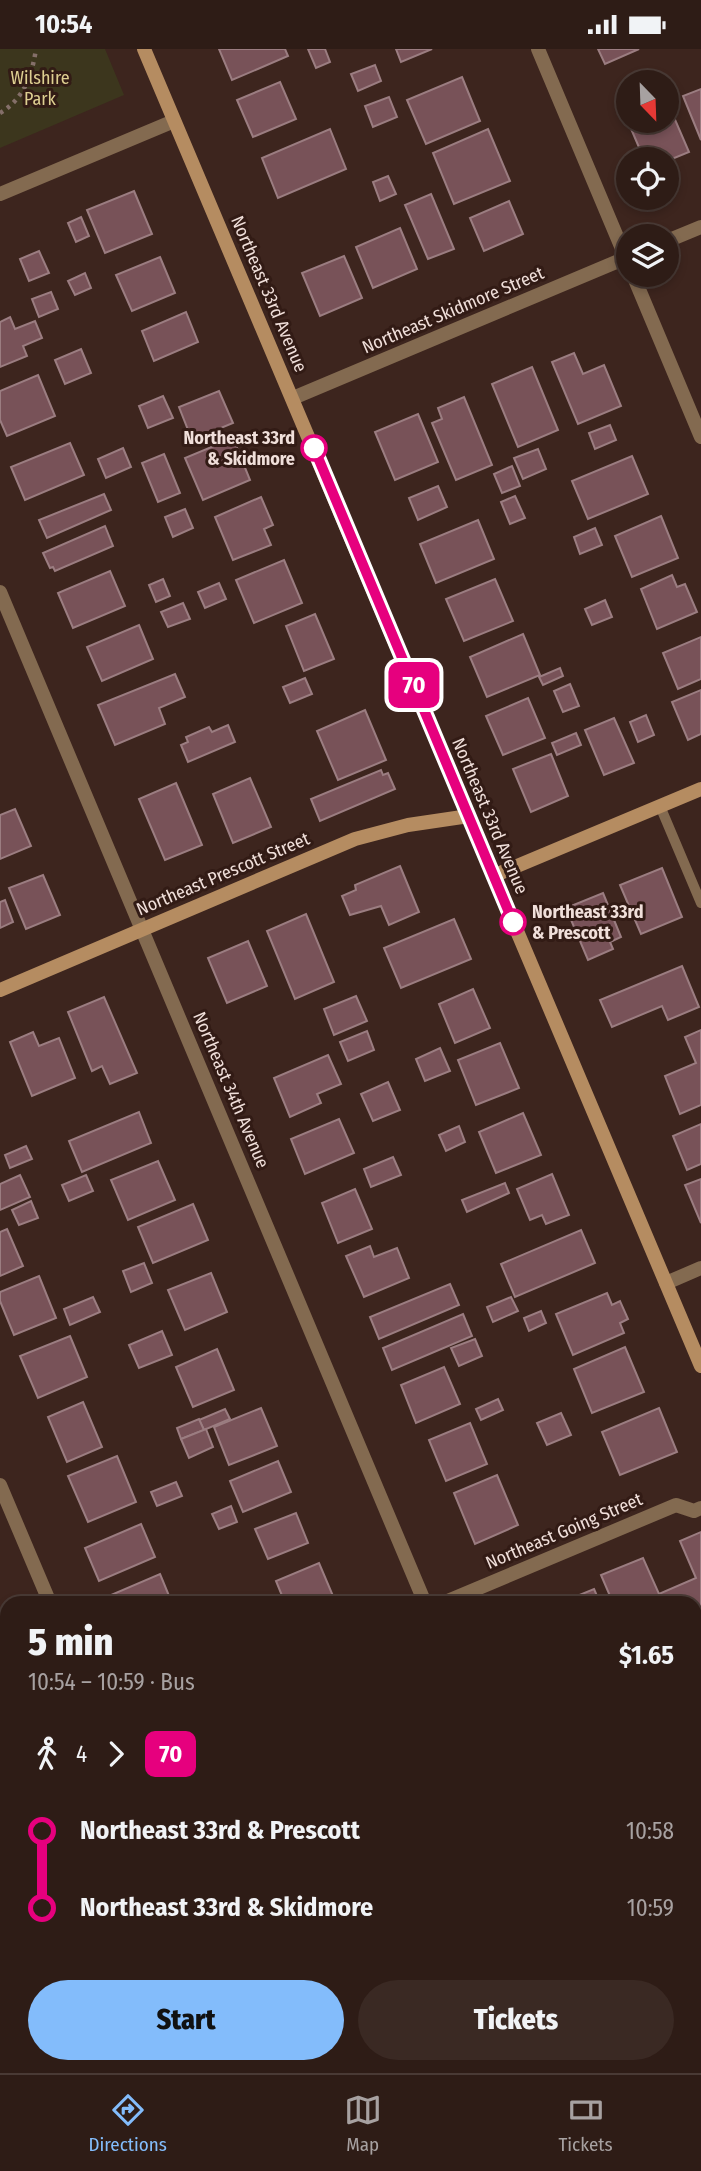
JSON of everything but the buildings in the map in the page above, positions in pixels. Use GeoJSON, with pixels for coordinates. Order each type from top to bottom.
{"type":"FeatureCollection","features":[{"type":"Feature","properties":{"kind":"main road","name":"Northeast 33rd Avenue"},"geometry":{"type":"LineString","coordinates":[[144,49],[701,1366]]}},
{"type":"Feature","properties":{"kind":"main road"},"geometry":{"type":"LineString","coordinates":[[494,876],[701,789]]}},
{"type":"Feature","properties":{"kind":"main road","name":"Northeast Prescott Street"},"geometry":{"type":"LineString","coordinates":[[0,990],[355,839],[408,825],[468,816]]}},
{"type":"Feature","properties":{"kind":"street"},"geometry":{"type":"LineString","coordinates":[[538,49],[616,231]]}},
{"type":"Feature","properties":{"kind":"street"},"geometry":{"type":"LineString","coordinates":[[0,194],[174,121]]}},
{"type":"Feature","properties":{"kind":"street"},"geometry":{"type":"LineString","coordinates":[[679,236],[701,227]]}},
{"type":"Feature","properties":{"kind":"street","name":"Northeast Skidmore Street"},"geometry":{"type":"LineString","coordinates":[[293,398],[616,264]]}},
{"type":"Feature","properties":{"kind":"street"},"geometry":{"type":"LineString","coordinates":[[638,287],[701,437]]}},
{"type":"Feature","properties":{"kind":"street","name":"Northeast 34th Avenue"},"geometry":{"type":"LineString","coordinates":[[0,592],[422,1596]]}},
{"type":"Feature","properties":{"kind":"street"},"geometry":{"type":"LineString","coordinates":[[666,1283],[701,1268]]}},
{"type":"Feature","properties":{"kind":"street"},"geometry":{"type":"LineString","coordinates":[[0,1485],[47,1596]]}},
{"type":"Feature","properties":{"kind":"street","name":"Northeast Going Street"},"geometry":{"type":"LineString","coordinates":[[460,1596],[676,1505],[694,1511],[701,1508]]}},
{"type":"Feature","properties":{"kind":"lane"},"geometry":{"type":"LineString","coordinates":[[660,806],[701,903]]}},
{"type":"Feature","properties":{"kind":"path"},"geometry":{"type":"LineString","coordinates":[[0,113],[12,106],[32,75],[36,49]]}},
{"type":"Feature","properties":{"kind":"green space","name":"Wilshire Park"},"geometry":{"type":"Polygon","coordinates":[[[0,49],[105,49],[124,95],[0,148],[0,49]]]}},
{"type":"Feature","properties":{"kind":"bus line","name":"70"},"geometry":{"type":"LineString","coordinates":[[314,448],[513,922]]}},
{"type":"Feature","properties":{"kind":"place","name":"Northeast 33rd & Skidmore"},"geometry":{"type":"Point","coordinates":[314,448]}},
{"type":"Feature","properties":{"kind":"place","name":"Northeast 33rd & Prescott"},"geometry":{"type":"Point","coordinates":[513,922]}}]}
